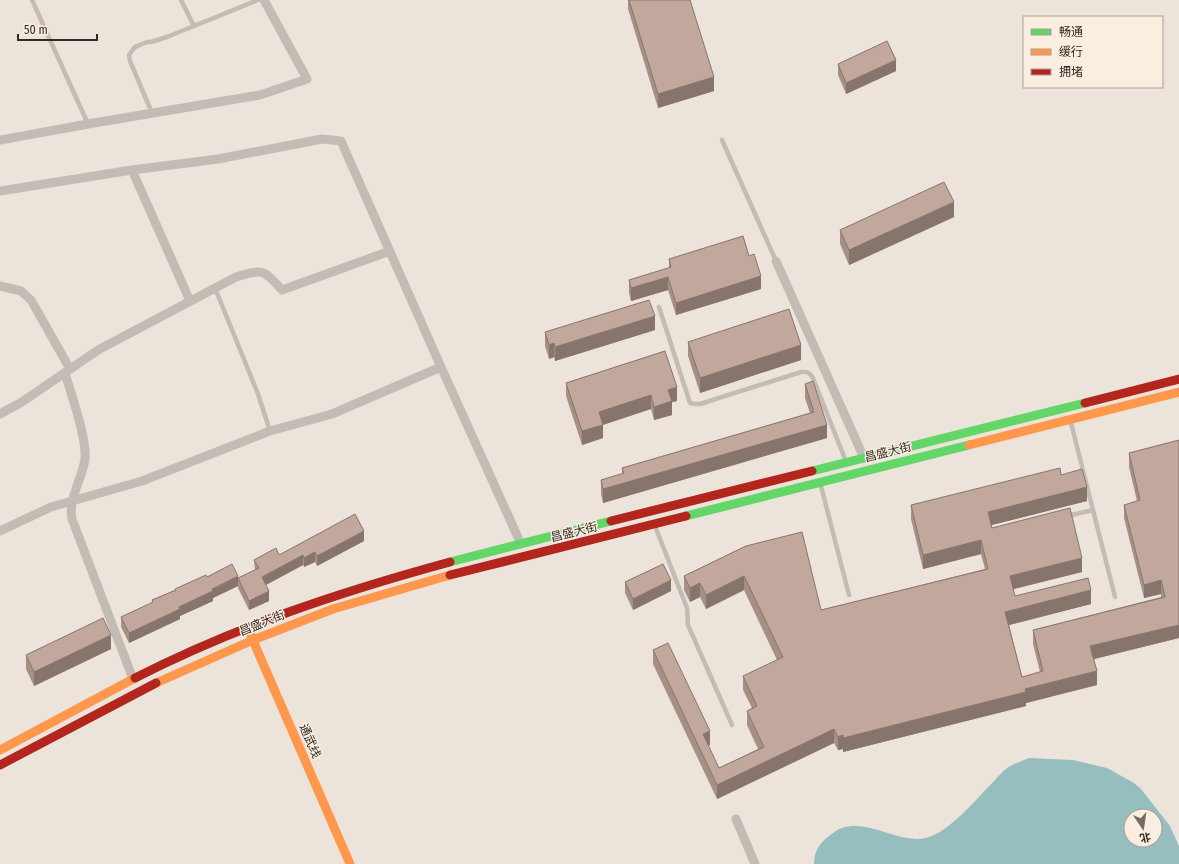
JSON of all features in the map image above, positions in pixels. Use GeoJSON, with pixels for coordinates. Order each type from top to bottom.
{"type":"FeatureCollection","features":[{"type":"Feature","properties":{"kind":"highway","name":"昌盛大街"},"geometry":{"type":"LineString","coordinates":[[0,750],[133,679],[248,628],[329,597],[392,578],[521,544],[1179,379]]}},
{"type":"Feature","properties":{"kind":"highway","name":"昌盛大街"},"geometry":{"type":"LineString","coordinates":[[0,765],[148,686],[253,640],[326,611],[476,568],[1179,392]]}},
{"type":"Feature","properties":{"kind":"highway","name":"通武线"},"geometry":{"type":"LineString","coordinates":[[248,628],[350,864]]}},
{"type":"Feature","properties":{"kind":"street"},"geometry":{"type":"LineString","coordinates":[[0,140],[260,95],[307,79],[264,0]]}},
{"type":"Feature","properties":{"kind":"street"},"geometry":{"type":"LineString","coordinates":[[0,191],[132,170],[218,159],[322,139],[341,141],[521,544]]}},
{"type":"Feature","properties":{"kind":"street"},"geometry":{"type":"LineString","coordinates":[[132,170],[190,301]]}},
{"type":"Feature","properties":{"kind":"street"},"geometry":{"type":"LineString","coordinates":[[0,414],[22,402],[98,350],[236,277],[255,272],[262,272],[268,274],[282,290],[390,250]]}},
{"type":"Feature","properties":{"kind":"street"},"geometry":{"type":"LineString","coordinates":[[776,261],[864,458]]}},
{"type":"Feature","properties":{"kind":"street"},"geometry":{"type":"LineString","coordinates":[[0,286],[21,291],[31,300],[68,371],[85,454],[83,467],[72,501],[71,512],[74,525],[133,679]]}},
{"type":"Feature","properties":{"kind":"street"},"geometry":{"type":"LineString","coordinates":[[0,531],[51,507],[142,481],[270,431],[332,414],[441,367]]}},
{"type":"Feature","properties":{"kind":"street"},"geometry":{"type":"LineString","coordinates":[[736,819],[755,864]]}},
{"type":"Feature","properties":{"kind":"lane"},"geometry":{"type":"LineString","coordinates":[[32,0],[88,124]]}},
{"type":"Feature","properties":{"kind":"lane"},"geometry":{"type":"LineString","coordinates":[[181,0],[194,26]]}},
{"type":"Feature","properties":{"kind":"lane"},"geometry":{"type":"LineString","coordinates":[[152,113],[130,61],[130,52],[135,47],[147,42],[151,42],[194,26],[258,0]]}},
{"type":"Feature","properties":{"kind":"lane"},"geometry":{"type":"LineString","coordinates":[[722,140],[776,261]]}},
{"type":"Feature","properties":{"kind":"lane"},"geometry":{"type":"LineString","coordinates":[[215,288],[258,394],[270,431]]}},
{"type":"Feature","properties":{"kind":"lane"},"geometry":{"type":"LineString","coordinates":[[659,307],[690,402],[700,404],[806,371],[813,378],[847,462]]}},
{"type":"Feature","properties":{"kind":"lane"},"geometry":{"type":"LineString","coordinates":[[1070,419],[1115,597]]}},
{"type":"Feature","properties":{"kind":"lane"},"geometry":{"type":"LineString","coordinates":[[820,482],[849,595]]}},
{"type":"Feature","properties":{"kind":"lane"},"geometry":{"type":"LineString","coordinates":[[1062,518],[1093,510]]}},
{"type":"Feature","properties":{"kind":"lane"},"geometry":{"type":"LineString","coordinates":[[654,524],[687,608],[688,625],[732,725]]}},
{"type":"Feature","properties":{"kind":"water"},"geometry":{"type":"Polygon","coordinates":[[[1029,758],[1073,760],[1107,768],[1134,783],[1141,789],[1156,808],[1123,808],[1123,848],[1163,848],[1163,817],[1170,826],[1179,846],[1179,864],[814,864],[816,852],[822,842],[837,830],[842,828],[852,826],[863,827],[905,838],[916,839],[935,835],[954,822],[1007,768],[1029,758]]]}},
{"type":"Feature","properties":{"kind":"building"},"geometry":{"type":"Polygon","coordinates":[[[629,0],[690,0],[714,77],[658,94],[629,0]]]}},
{"type":"Feature","properties":{"kind":"building"},"geometry":{"type":"Polygon","coordinates":[[[887,41],[896,60],[846,83],[838,64],[887,41]]]}},
{"type":"Feature","properties":{"kind":"building"},"geometry":{"type":"Polygon","coordinates":[[[944,182],[954,202],[849,250],[840,230],[944,182]]]}},
{"type":"Feature","properties":{"kind":"building"},"geometry":{"type":"Polygon","coordinates":[[[743,236],[749,256],[754,254],[761,276],[676,303],[668,277],[631,288],[629,280],[671,267],[669,259],[743,236]]]}},
{"type":"Feature","properties":{"kind":"building"},"geometry":{"type":"Polygon","coordinates":[[[649,300],[655,316],[555,347],[554,343],[549,345],[545,332],[649,300]]]}},
{"type":"Feature","properties":{"kind":"building"},"geometry":{"type":"Polygon","coordinates":[[[789,309],[801,345],[700,378],[688,342],[789,309]]]}},
{"type":"Feature","properties":{"kind":"building"},"geometry":{"type":"Polygon","coordinates":[[[665,351],[677,387],[668,390],[672,401],[654,407],[651,395],[599,412],[603,425],[582,431],[566,383],[665,351]]]}},
{"type":"Feature","properties":{"kind":"building"},"geometry":{"type":"Polygon","coordinates":[[[813,381],[827,425],[603,489],[601,480],[624,473],[622,468],[814,412],[805,384],[813,381]]]}},
{"type":"Feature","properties":{"kind":"building"},"geometry":{"type":"Polygon","coordinates":[[[1179,440],[1179,625],[1090,646],[1097,671],[1025,689],[1026,692],[843,738],[843,735],[838,737],[834,729],[717,785],[653,650],[668,643],[710,731],[703,734],[719,768],[764,747],[747,711],[757,706],[743,676],[783,657],[744,576],[706,595],[700,583],[690,588],[684,576],[746,546],[802,532],[821,610],[988,569],[981,540],[923,555],[911,505],[1060,468],[1061,475],[1082,469],[1087,487],[988,512],[992,528],[1070,508],[1082,558],[1010,576],[1015,596],[1088,578],[1091,590],[1005,612],[1022,677],[1043,671],[1033,630],[1165,597],[1161,580],[1144,585],[1124,505],[1140,500],[1129,453],[1179,440]]]}},
{"type":"Feature","properties":{"kind":"building"},"geometry":{"type":"Polygon","coordinates":[[[355,514],[364,531],[317,556],[315,552],[304,558],[303,555],[262,577],[269,591],[249,601],[238,578],[259,568],[254,560],[276,548],[279,555],[355,514]]]}},
{"type":"Feature","properties":{"kind":"building"},"geometry":{"type":"Polygon","coordinates":[[[232,564],[238,576],[212,589],[213,591],[179,607],[180,609],[129,633],[121,617],[153,602],[152,600],[176,590],[175,589],[206,575],[207,577],[232,564]]]}},
{"type":"Feature","properties":{"kind":"building"},"geometry":{"type":"Polygon","coordinates":[[[663,564],[671,580],[633,599],[625,582],[663,564]]]}},
{"type":"Feature","properties":{"kind":"building"},"geometry":{"type":"Polygon","coordinates":[[[103,618],[111,635],[34,672],[26,655],[103,618]]]}},
{"type":"Feature","properties":{"kind":"traffic: fast"},"geometry":{"type":"LineString","coordinates":[[812,471],[1085,403]]}},
{"type":"Feature","properties":{"kind":"traffic: fast"},"geometry":{"type":"LineString","coordinates":[[686,516],[969,445]]}},
{"type":"Feature","properties":{"kind":"traffic: fast"},"geometry":{"type":"LineString","coordinates":[[450,562],[611,521]]}},
{"type":"Feature","properties":{"kind":"traffic: slow"},"geometry":{"type":"LineString","coordinates":[[969,445],[1179,392]]}},
{"type":"Feature","properties":{"kind":"traffic: slow"},"geometry":{"type":"LineString","coordinates":[[156,683],[253,640],[333,609],[450,575]]}},
{"type":"Feature","properties":{"kind":"traffic: slow"},"geometry":{"type":"LineString","coordinates":[[248,629],[350,864]]}},
{"type":"Feature","properties":{"kind":"traffic: slow"},"geometry":{"type":"LineString","coordinates":[[0,750],[135,678]]}},
{"type":"Feature","properties":{"kind":"traffic: jam"},"geometry":{"type":"LineString","coordinates":[[1085,403],[1179,379]]}},
{"type":"Feature","properties":{"kind":"traffic: jam"},"geometry":{"type":"LineString","coordinates":[[611,521],[812,471]]}},
{"type":"Feature","properties":{"kind":"traffic: jam"},"geometry":{"type":"LineString","coordinates":[[450,575],[686,516]]}},
{"type":"Feature","properties":{"kind":"traffic: jam"},"geometry":{"type":"LineString","coordinates":[[135,678],[173,659],[250,626],[369,585],[450,562]]}},
{"type":"Feature","properties":{"kind":"traffic: jam"},"geometry":{"type":"LineString","coordinates":[[0,765],[156,683]]}}]}
